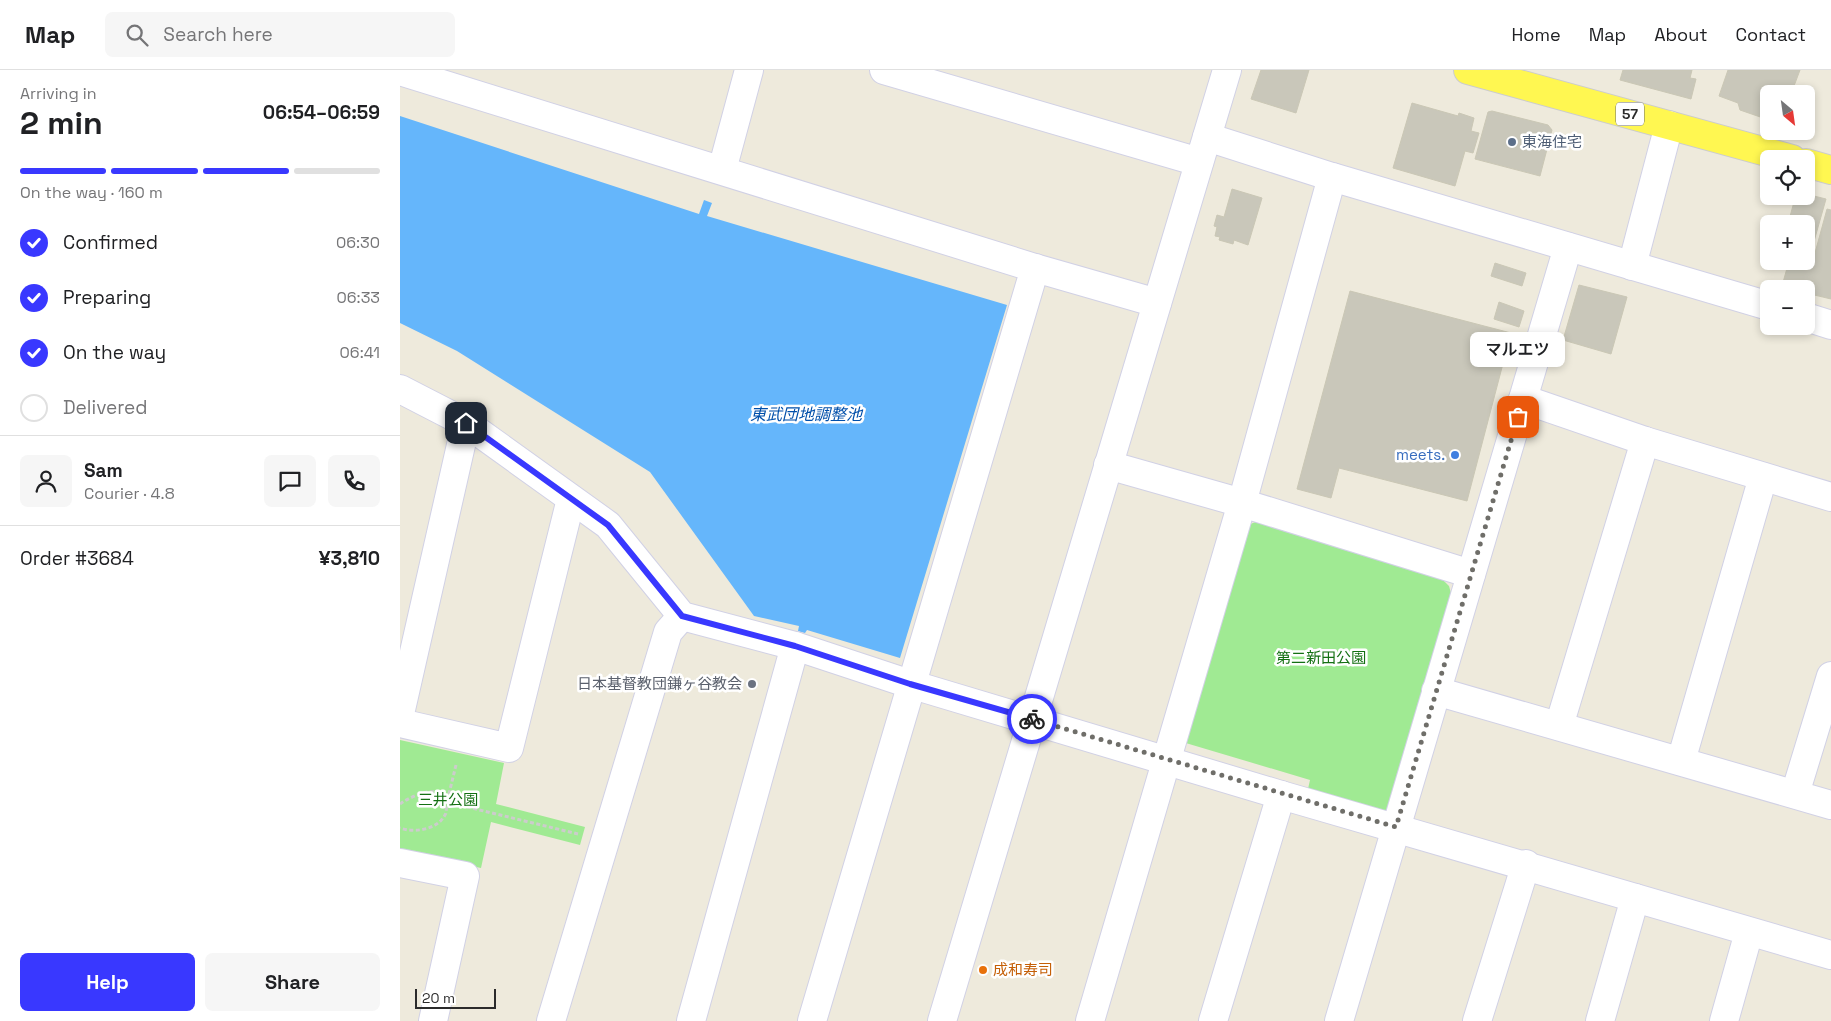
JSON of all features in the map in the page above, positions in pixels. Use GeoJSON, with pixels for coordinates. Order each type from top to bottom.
{"type":"FeatureCollection","features":[{"type":"Feature","properties":{"kind":"main road","name":"57"},"geometry":{"type":"LineString","coordinates":[[1468,70],[1760,150]]}},
{"type":"Feature","properties":{"kind":"main road"},"geometry":{"type":"LineString","coordinates":[[1815,166],[1831,170]]}},
{"type":"Feature","properties":{"kind":"street"},"geometry":{"type":"LineString","coordinates":[[722,170],[749,70]]}},
{"type":"Feature","properties":{"kind":"street"},"geometry":{"type":"LineString","coordinates":[[884,70],[1203,149],[1332,177],[1760,303]]}},
{"type":"Feature","properties":{"kind":"street"},"geometry":{"type":"LineString","coordinates":[[942,1021],[1227,70]]}},
{"type":"Feature","properties":{"kind":"street"},"geometry":{"type":"LineString","coordinates":[[400,71],[1034,268],[1157,303]]}},
{"type":"Feature","properties":{"kind":"street"},"geometry":{"type":"LineString","coordinates":[[1632,266],[1669,125]]}},
{"type":"Feature","properties":{"kind":"street"},"geometry":{"type":"LineString","coordinates":[[1090,1021],[1242,503],[1332,177]]}},
{"type":"Feature","properties":{"kind":"street"},"geometry":{"type":"LineString","coordinates":[[1338,1021],[1568,247]]}},
{"type":"Feature","properties":{"kind":"street"},"geometry":{"type":"LineString","coordinates":[[812,1021],[1034,268]]}},
{"type":"Feature","properties":{"kind":"street"},"geometry":{"type":"LineString","coordinates":[[1815,320],[1831,325]]}},
{"type":"Feature","properties":{"kind":"street"},"geometry":{"type":"LineString","coordinates":[[400,389],[466,423],[608,525],[682,616],[795,646],[910,684],[1831,955]]}},
{"type":"Feature","properties":{"kind":"street"},"geometry":{"type":"LineString","coordinates":[[1523,399],[1645,441],[1831,497]]}},
{"type":"Feature","properties":{"kind":"street"},"geometry":{"type":"LineString","coordinates":[[400,714],[466,423]]}},
{"type":"Feature","properties":{"kind":"street"},"geometry":{"type":"LineString","coordinates":[[1559,726],[1645,441]]}},
{"type":"Feature","properties":{"kind":"street"},"geometry":{"type":"LineString","coordinates":[[1108,465],[1242,503],[1471,574]]}},
{"type":"Feature","properties":{"kind":"street"},"geometry":{"type":"LineString","coordinates":[[1681,761],[1763,477]]}},
{"type":"Feature","properties":{"kind":"street"},"geometry":{"type":"LineString","coordinates":[[400,723],[509,748],[571,499]]}},
{"type":"Feature","properties":{"kind":"street"},"geometry":{"type":"LineString","coordinates":[[551,1021],[668,632],[682,616]]}},
{"type":"Feature","properties":{"kind":"street"},"geometry":{"type":"LineString","coordinates":[[691,1021],[795,646]]}},
{"type":"Feature","properties":{"kind":"street"},"geometry":{"type":"LineString","coordinates":[[1795,794],[1831,676]]}},
{"type":"Feature","properties":{"kind":"street"},"geometry":{"type":"LineString","coordinates":[[1436,691],[1831,805]]}},
{"type":"Feature","properties":{"kind":"street"},"geometry":{"type":"LineString","coordinates":[[1213,1021],[1281,794]]}},
{"type":"Feature","properties":{"kind":"street"},"geometry":{"type":"LineString","coordinates":[[400,863],[465,876],[433,1021]]}},
{"type":"Feature","properties":{"kind":"street"},"geometry":{"type":"LineString","coordinates":[[1477,1021],[1526,864]]}},
{"type":"Feature","properties":{"kind":"street"},"geometry":{"type":"LineString","coordinates":[[1600,1021],[1635,898]]}},
{"type":"Feature","properties":{"kind":"street"},"geometry":{"type":"LineString","coordinates":[[1724,1021],[1749,932]]}},
{"type":"Feature","properties":{"kind":"path"},"geometry":{"type":"LineString","coordinates":[[400,828],[408,831],[423,831],[445,815],[463,737]]}},
{"type":"Feature","properties":{"kind":"path"},"geometry":{"type":"LineString","coordinates":[[400,804],[430,792],[439,793],[447,802],[580,834]]}},
{"type":"Feature","properties":{"kind":"path"},"geometry":{"type":"LineString","coordinates":[[400,798],[406,800]]}},
{"type":"Feature","properties":{"kind":"green space","name":"第二新田公園"},"geometry":{"type":"Polygon","coordinates":[[[1258,521],[1438,575],[1449,586],[1454,604],[1392,807],[1381,812],[1308,789],[1310,780],[1179,741],[1243,527],[1258,521]]]}},
{"type":"Feature","properties":{"kind":"green space","name":"三井公園"},"geometry":{"type":"Polygon","coordinates":[[[400,740],[504,763],[496,804],[585,827],[580,845],[491,822],[481,868],[400,851],[400,740]]]}},
{"type":"Feature","properties":{"kind":"water","name":"東武団地調整池"},"geometry":{"type":"Polygon","coordinates":[[[400,116],[699,214],[704,200],[712,203],[707,216],[1007,305],[900,658],[807,630],[805,633],[798,631],[799,626],[754,616],[650,472],[457,351],[400,323],[400,116]]]}},
{"type":"Feature","properties":{"kind":"building"},"geometry":{"type":"Polygon","coordinates":[[[1261,70],[1309,70],[1296,113],[1251,99],[1261,70]]]}},
{"type":"Feature","properties":{"kind":"building"},"geometry":{"type":"Polygon","coordinates":[[[1623,70],[1692,70],[1690,78],[1696,79],[1691,99],[1620,80],[1623,70]]]}},
{"type":"Feature","properties":{"kind":"building"},"geometry":{"type":"Polygon","coordinates":[[[1728,70],[1800,70],[1794,85],[1760,85],[1760,117],[1740,110],[1738,103],[1719,96],[1728,70]]]}},
{"type":"Feature","properties":{"kind":"building"},"geometry":{"type":"Polygon","coordinates":[[[1412,103],[1458,116],[1459,113],[1474,118],[1471,131],[1479,133],[1473,153],[1465,151],[1455,186],[1393,168],[1412,103]]]}},
{"type":"Feature","properties":{"kind":"building"},"geometry":{"type":"Polygon","coordinates":[[[1492,111],[1548,125],[1552,130],[1540,176],[1475,159],[1488,112],[1492,111]]]}},
{"type":"Feature","properties":{"kind":"building"},"geometry":{"type":"Polygon","coordinates":[[[1232,189],[1262,198],[1248,245],[1234,240],[1233,244],[1219,240],[1220,237],[1215,236],[1217,227],[1214,226],[1217,215],[1224,217],[1232,189]]]}},
{"type":"Feature","properties":{"kind":"building"},"geometry":{"type":"Polygon","coordinates":[[[1815,196],[1826,199],[1815,238],[1815,215],[1790,215],[1793,205],[1815,205],[1815,196]]]}},
{"type":"Feature","properties":{"kind":"building"},"geometry":{"type":"Polygon","coordinates":[[[1827,209],[1831,210],[1831,299],[1815,295],[1815,280],[1784,280],[1786,270],[1815,270],[1815,253],[1827,209]]]}},
{"type":"Feature","properties":{"kind":"building"},"geometry":{"type":"Polygon","coordinates":[[[1495,263],[1526,273],[1522,286],[1491,276],[1495,263]]]}},
{"type":"Feature","properties":{"kind":"building"},"geometry":{"type":"Polygon","coordinates":[[[1579,285],[1627,297],[1611,354],[1563,340],[1579,285]]]}},
{"type":"Feature","properties":{"kind":"building"},"geometry":{"type":"Polygon","coordinates":[[[1350,291],[1511,333],[1467,501],[1339,468],[1331,498],[1297,489],[1350,291]]]}},
{"type":"Feature","properties":{"kind":"building"},"geometry":{"type":"Polygon","coordinates":[[[1499,302],[1524,311],[1519,327],[1494,319],[1499,302]]]}},
{"type":"Feature","properties":{"kind":"way so far"},"geometry":{"type":"LineString","coordinates":[[1032,719],[1396,827],[1518,417]]}},
{"type":"Feature","properties":{"kind":"place","name":"東海住宅"},"geometry":{"type":"Point","coordinates":[1512,142]}},
{"type":"Feature","properties":{"kind":"place","name":"マルエツ"},"geometry":{"type":"Point","coordinates":[1518,417]}},
{"type":"Feature","properties":{"kind":"place","name":"meets."},"geometry":{"type":"Point","coordinates":[1455,455]}},
{"type":"Feature","properties":{"kind":"place","name":"日本基督教団鎌ヶ谷教会"},"geometry":{"type":"Point","coordinates":[752,684]}},
{"type":"Feature","properties":{"kind":"place","name":"成和寿司"},"geometry":{"type":"Point","coordinates":[983,970]}},
{"type":"Feature","properties":{"kind":"route"},"geometry":{"type":"LineString","coordinates":[[466,423],[608,525],[682,616],[795,646],[910,684],[1032,719]]}}]}
